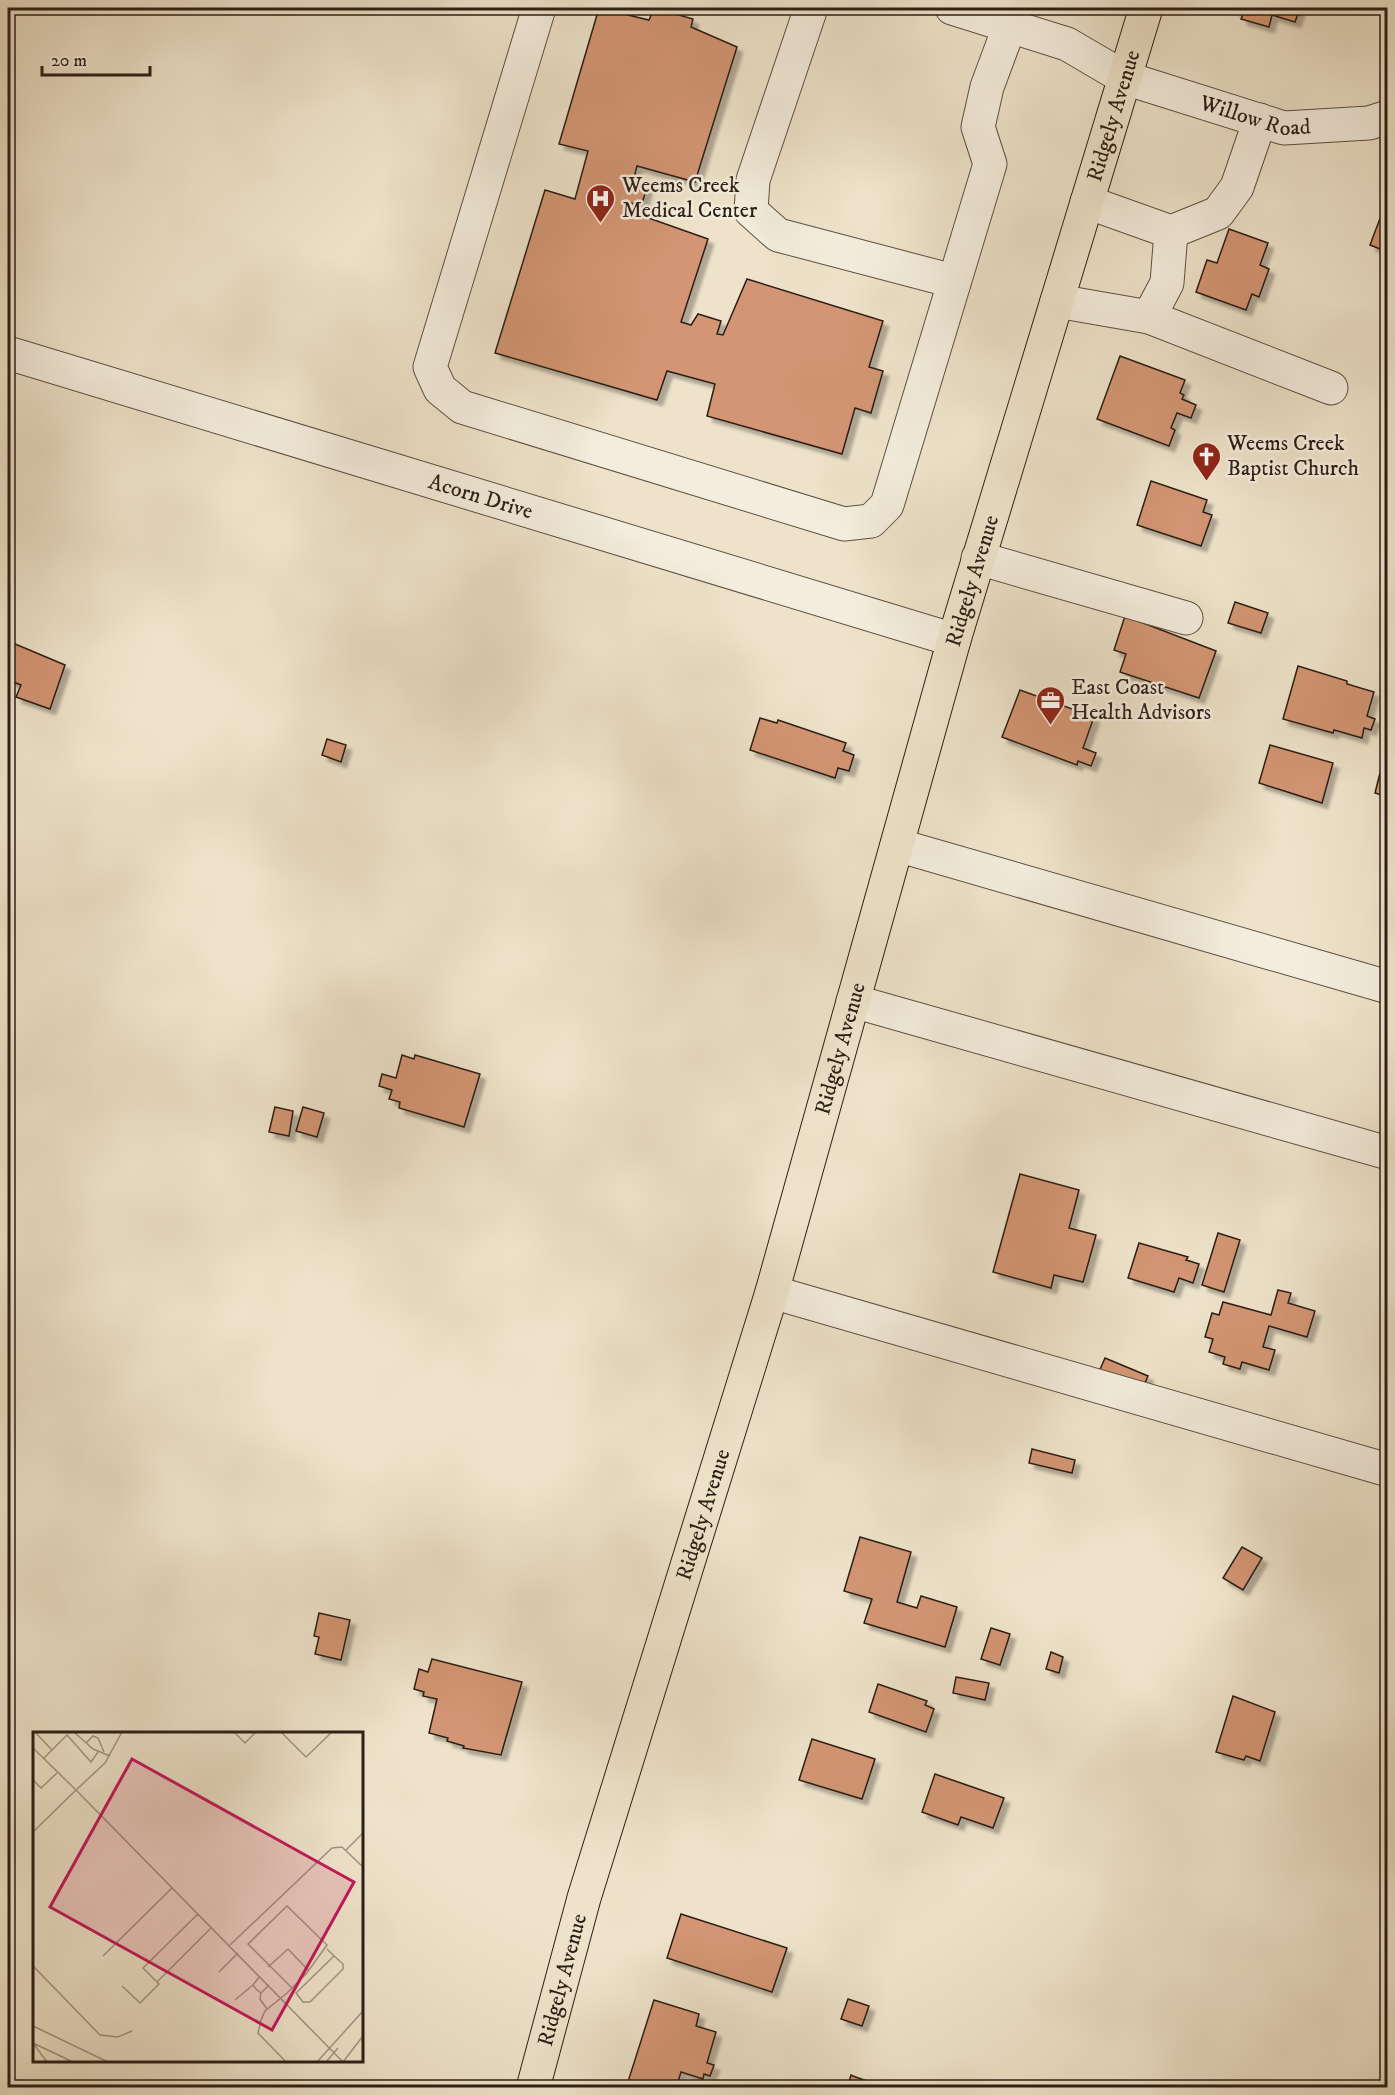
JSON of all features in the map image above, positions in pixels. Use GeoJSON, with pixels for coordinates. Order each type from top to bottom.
{"type":"FeatureCollection","features":[{"type":"Feature","properties":{"kind":"main road","name":"Ridgely Avenue"},"geometry":{"type":"LineString","coordinates":[[533,2088],[584,1898],[772,1292],[978,558],[1146,8]]}},
{"type":"Feature","properties":{"kind":"street"},"geometry":{"type":"LineString","coordinates":[[539,8],[430,367],[440,389],[462,407],[844,524],[871,521],[887,505],[990,164],[978,127],[987,87],[1010,26]]}},
{"type":"Feature","properties":{"kind":"street"},"geometry":{"type":"LineString","coordinates":[[811,8],[753,180],[752,210],[778,235],[953,281]]}},
{"type":"Feature","properties":{"kind":"street","name":"Willow Road"},"geometry":{"type":"LineString","coordinates":[[952,8],[1068,44],[1125,78],[1284,128],[1369,123],[1388,117]]}},
{"type":"Feature","properties":{"kind":"street"},"geometry":{"type":"LineString","coordinates":[[1087,202],[1171,232],[1218,213],[1237,187],[1260,120]]}},
{"type":"Feature","properties":{"kind":"street"},"geometry":{"type":"LineString","coordinates":[[1149,317],[1167,283],[1171,232]]}},
{"type":"Feature","properties":{"kind":"street"},"geometry":{"type":"LineString","coordinates":[[1057,301],[1149,317],[1331,388]]}},
{"type":"Feature","properties":{"kind":"street","name":"Acorn Drive"},"geometry":{"type":"LineString","coordinates":[[8,353],[954,640]]}},
{"type":"Feature","properties":{"kind":"street"},"geometry":{"type":"LineString","coordinates":[[978,558],[1186,618]]}},
{"type":"Feature","properties":{"kind":"street"},"geometry":{"type":"LineString","coordinates":[[897,845],[1388,987]]}},
{"type":"Feature","properties":{"kind":"street"},"geometry":{"type":"LineString","coordinates":[[853,1001],[1388,1153]]}},
{"type":"Feature","properties":{"kind":"street"},"geometry":{"type":"LineString","coordinates":[[772,1292],[1388,1470]]}},
{"type":"Feature","properties":{"kind":"building","name":"Weems Creek Medical Center"},"geometry":{"type":"Polygon","coordinates":[[[599,8],[649,20],[654,8],[693,19],[691,27],[737,47],[695,182],[637,166],[633,181],[647,188],[641,206],[628,202],[626,210],[708,239],[681,322],[691,325],[698,314],[721,321],[717,334],[723,335],[747,279],[883,321],[869,367],[883,371],[871,413],[855,408],[842,454],[707,416],[715,384],[667,371],[657,400],[495,353],[545,190],[575,199],[588,151],[559,144],[599,8]]]}},
{"type":"Feature","properties":{"kind":"building"},"geometry":{"type":"Polygon","coordinates":[[[1234,8],[1300,8],[1295,22],[1272,15],[1269,27],[1241,19],[1244,12],[1233,10],[1234,8]]]}},
{"type":"Feature","properties":{"kind":"building"},"geometry":{"type":"Polygon","coordinates":[[[1388,200],[1388,252],[1370,245],[1388,200]]]}},
{"type":"Feature","properties":{"kind":"building"},"geometry":{"type":"Polygon","coordinates":[[[1229,229],[1268,243],[1260,265],[1269,269],[1259,297],[1252,294],[1246,310],[1196,292],[1207,260],[1217,263],[1229,229]]]}},
{"type":"Feature","properties":{"kind":"building"},"geometry":{"type":"Polygon","coordinates":[[[1120,356],[1185,380],[1180,393],[1184,395],[1182,399],[1196,405],[1191,418],[1177,413],[1171,428],[1175,430],[1169,446],[1097,419],[1120,356]]]}},
{"type":"Feature","properties":{"kind":"building"},"geometry":{"type":"Polygon","coordinates":[[[1151,481],[1207,500],[1203,512],[1212,515],[1201,546],[1137,525],[1151,481]]]}},
{"type":"Feature","properties":{"kind":"building"},"geometry":{"type":"Polygon","coordinates":[[[1235,602],[1268,613],[1261,633],[1228,623],[1235,602]]]}},
{"type":"Feature","properties":{"kind":"building"},"geometry":{"type":"Polygon","coordinates":[[[1125,616],[1216,651],[1199,698],[1120,672],[1126,654],[1114,650],[1125,616]]]}},
{"type":"Feature","properties":{"kind":"building"},"geometry":{"type":"Polygon","coordinates":[[[8,641],[65,665],[50,709],[16,697],[21,685],[8,680],[8,641]]]}},
{"type":"Feature","properties":{"kind":"building"},"geometry":{"type":"Polygon","coordinates":[[[1298,666],[1374,692],[1367,716],[1375,719],[1371,730],[1364,728],[1362,738],[1334,730],[1333,733],[1283,719],[1298,666]]]}},
{"type":"Feature","properties":{"kind":"building"},"geometry":{"type":"Polygon","coordinates":[[[1020,690],[1094,717],[1083,748],[1096,753],[1091,766],[1078,761],[1077,765],[1002,737],[1020,690]]]}},
{"type":"Feature","properties":{"kind":"building"},"geometry":{"type":"Polygon","coordinates":[[[760,718],[777,723],[778,720],[846,743],[843,751],[854,755],[849,771],[838,768],[835,778],[750,750],[760,718]]]}},
{"type":"Feature","properties":{"kind":"building"},"geometry":{"type":"Polygon","coordinates":[[[327,739],[346,745],[341,762],[322,755],[327,739]]]}},
{"type":"Feature","properties":{"kind":"building"},"geometry":{"type":"Polygon","coordinates":[[[1270,745],[1333,763],[1322,803],[1259,783],[1270,745]]]}},
{"type":"Feature","properties":{"kind":"building"},"geometry":{"type":"Polygon","coordinates":[[[1381,769],[1388,771],[1388,797],[1375,793],[1381,769]]]}},
{"type":"Feature","properties":{"kind":"building"},"geometry":{"type":"Polygon","coordinates":[[[402,1055],[414,1059],[415,1055],[480,1074],[464,1127],[399,1108],[400,1102],[389,1099],[392,1090],[379,1086],[382,1074],[396,1078],[402,1055]]]}},
{"type":"Feature","properties":{"kind":"building"},"geometry":{"type":"Polygon","coordinates":[[[275,1107],[293,1111],[289,1136],[269,1132],[275,1107]]]}},
{"type":"Feature","properties":{"kind":"building"},"geometry":{"type":"Polygon","coordinates":[[[303,1107],[324,1113],[317,1137],[296,1131],[303,1107]]]}},
{"type":"Feature","properties":{"kind":"building"},"geometry":{"type":"Polygon","coordinates":[[[1020,1174],[1079,1190],[1069,1228],[1096,1235],[1083,1282],[1054,1275],[1051,1288],[993,1272],[1020,1174]]]}},
{"type":"Feature","properties":{"kind":"building"},"geometry":{"type":"Polygon","coordinates":[[[1218,1233],[1240,1240],[1224,1292],[1202,1285],[1218,1233]]]}},
{"type":"Feature","properties":{"kind":"building"},"geometry":{"type":"Polygon","coordinates":[[[1139,1243],[1188,1257],[1186,1260],[1199,1264],[1193,1283],[1179,1278],[1174,1292],[1128,1278],[1139,1243]]]}},
{"type":"Feature","properties":{"kind":"building"},"geometry":{"type":"Polygon","coordinates":[[[1278,1290],[1291,1293],[1288,1303],[1315,1311],[1307,1337],[1269,1326],[1263,1347],[1275,1350],[1269,1370],[1242,1362],[1240,1369],[1223,1364],[1225,1357],[1209,1352],[1213,1339],[1205,1337],[1212,1313],[1219,1315],[1223,1302],[1271,1315],[1278,1290]]]}},
{"type":"Feature","properties":{"kind":"building"},"geometry":{"type":"Polygon","coordinates":[[[1105,1358],[1148,1376],[1141,1392],[1098,1374],[1105,1358]]]}},
{"type":"Feature","properties":{"kind":"building"},"geometry":{"type":"Polygon","coordinates":[[[1032,1449],[1075,1460],[1072,1473],[1029,1463],[1032,1449]]]}},
{"type":"Feature","properties":{"kind":"building"},"geometry":{"type":"Polygon","coordinates":[[[860,1537],[911,1552],[897,1602],[917,1608],[921,1596],[957,1607],[945,1647],[864,1623],[872,1599],[844,1591],[860,1537]]]}},
{"type":"Feature","properties":{"kind":"building"},"geometry":{"type":"Polygon","coordinates":[[[1242,1547],[1262,1558],[1243,1590],[1223,1578],[1242,1547]]]}},
{"type":"Feature","properties":{"kind":"building"},"geometry":{"type":"Polygon","coordinates":[[[319,1613],[350,1620],[341,1660],[315,1654],[319,1637],[314,1636],[319,1613]]]}},
{"type":"Feature","properties":{"kind":"building"},"geometry":{"type":"Polygon","coordinates":[[[991,1628],[1010,1634],[1000,1665],[981,1659],[991,1628]]]}},
{"type":"Feature","properties":{"kind":"building"},"geometry":{"type":"Polygon","coordinates":[[[1051,1652],[1063,1657],[1059,1673],[1046,1669],[1051,1652]]]}},
{"type":"Feature","properties":{"kind":"building"},"geometry":{"type":"Polygon","coordinates":[[[432,1659],[522,1682],[501,1755],[463,1748],[464,1746],[447,1741],[448,1738],[429,1733],[437,1699],[423,1696],[424,1692],[414,1689],[419,1669],[428,1672],[432,1659]]]}},
{"type":"Feature","properties":{"kind":"building"},"geometry":{"type":"Polygon","coordinates":[[[956,1677],[989,1683],[985,1700],[953,1693],[956,1677]]]}},
{"type":"Feature","properties":{"kind":"building"},"geometry":{"type":"Polygon","coordinates":[[[878,1684],[927,1701],[925,1705],[934,1709],[926,1732],[869,1712],[878,1684]]]}},
{"type":"Feature","properties":{"kind":"building"},"geometry":{"type":"Polygon","coordinates":[[[1233,1696],[1275,1712],[1260,1761],[1246,1756],[1244,1760],[1216,1752],[1233,1696]]]}},
{"type":"Feature","properties":{"kind":"building"},"geometry":{"type":"Polygon","coordinates":[[[812,1739],[875,1759],[862,1799],[799,1780],[812,1739]]]}},
{"type":"Feature","properties":{"kind":"building"},"geometry":{"type":"Polygon","coordinates":[[[935,1774],[1004,1798],[993,1828],[961,1817],[958,1825],[922,1812],[935,1774]]]}},
{"type":"Feature","properties":{"kind":"building"},"geometry":{"type":"Polygon","coordinates":[[[681,1914],[787,1948],[772,1992],[667,1958],[681,1914]]]}},
{"type":"Feature","properties":{"kind":"building"},"geometry":{"type":"Polygon","coordinates":[[[848,1999],[869,2006],[862,2026],[841,2019],[848,1999]]]}},
{"type":"Feature","properties":{"kind":"building"},"geometry":{"type":"Polygon","coordinates":[[[654,2000],[699,2014],[696,2026],[716,2032],[707,2063],[714,2065],[710,2076],[704,2074],[703,2079],[681,2072],[676,2088],[626,2088],[654,2000]]]}},
{"type":"Feature","properties":{"kind":"building"},"geometry":{"type":"Polygon","coordinates":[[[851,2075],[853,2076],[886,2088],[847,2088],[851,2075]]]}},
{"type":"Feature","properties":{"kind":"place","name":"Weems Creek Medical Center"},"geometry":{"type":"Point","coordinates":[601,224]}},
{"type":"Feature","properties":{"kind":"place","name":"Weems Creek Baptist Church"},"geometry":{"type":"Point","coordinates":[1206,482]}},
{"type":"Feature","properties":{"kind":"place","name":"East Coast Health Advisors"},"geometry":{"type":"Point","coordinates":[1050,726]}}]}
